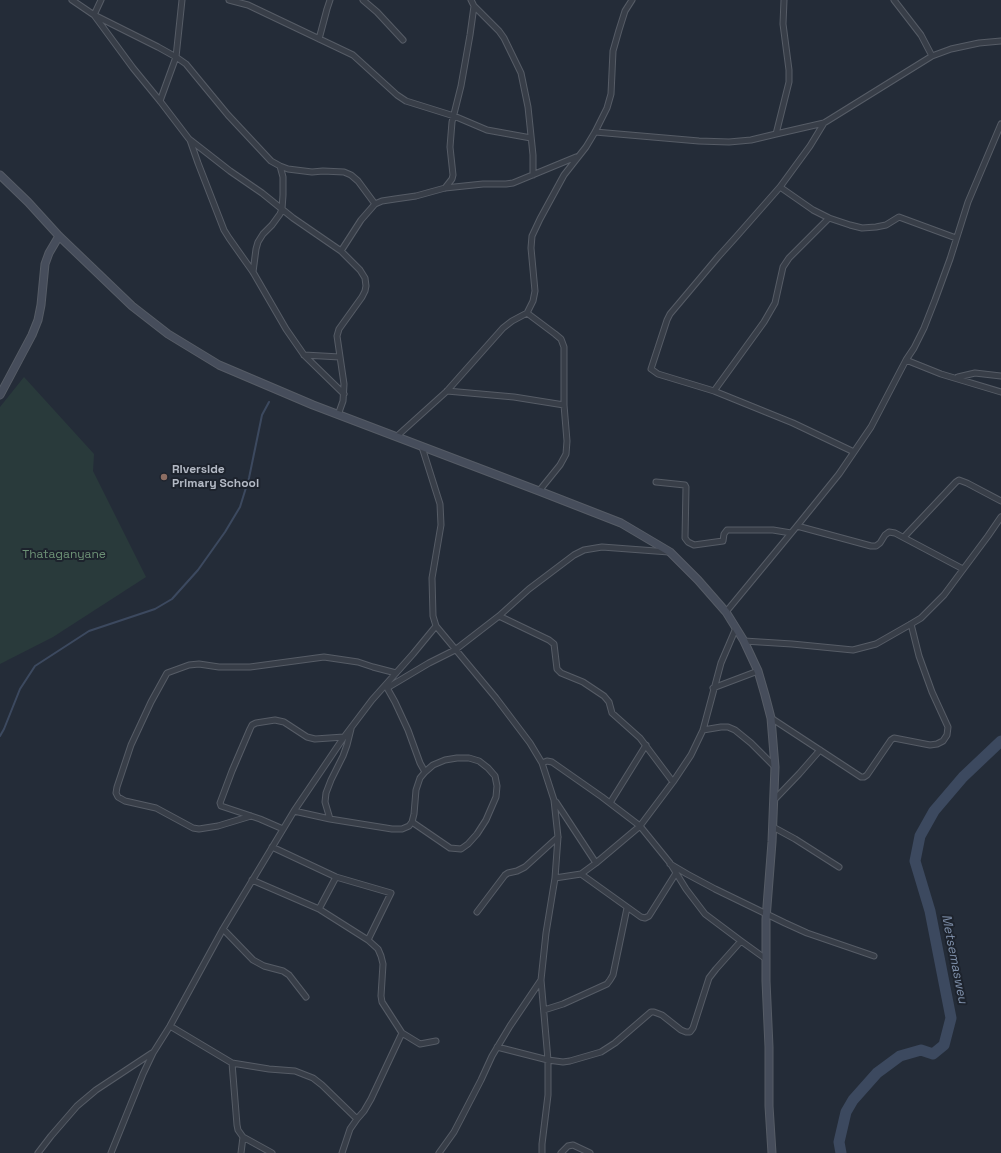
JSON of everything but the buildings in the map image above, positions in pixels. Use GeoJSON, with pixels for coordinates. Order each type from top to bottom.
{"type":"FeatureCollection","features":[{"type":"Feature","properties":{"kind":"street"},"geometry":{"type":"LineString","coordinates":[[72,0],[94,15],[176,57],[186,64],[228,115],[271,161],[288,169],[312,172],[344,172],[351,175],[358,181],[375,204]]}},
{"type":"Feature","properties":{"kind":"street"},"geometry":{"type":"LineString","coordinates":[[94,15],[101,0]]}},
{"type":"Feature","properties":{"kind":"street"},"geometry":{"type":"LineString","coordinates":[[160,101],[176,57],[182,0]]}},
{"type":"Feature","properties":{"kind":"street"},"geometry":{"type":"LineString","coordinates":[[229,0],[248,2],[318,39],[353,55],[396,95],[406,101],[454,116],[487,130],[531,138]]}},
{"type":"Feature","properties":{"kind":"street"},"geometry":{"type":"LineString","coordinates":[[318,39],[330,0]]}},
{"type":"Feature","properties":{"kind":"street"},"geometry":{"type":"LineString","coordinates":[[363,0],[377,12],[403,40]]}},
{"type":"Feature","properties":{"kind":"street"},"geometry":{"type":"LineString","coordinates":[[471,0],[474,6],[504,38],[521,73],[528,107],[533,175]]}},
{"type":"Feature","properties":{"kind":"street"},"geometry":{"type":"LineString","coordinates":[[396,437],[447,391],[503,328],[527,313],[533,301],[535,292],[531,248],[532,236],[554,192],[564,175],[595,132],[607,108],[611,94],[613,51],[625,12],[632,0]]}},
{"type":"Feature","properties":{"kind":"street"},"geometry":{"type":"LineString","coordinates":[[776,134],[789,82],[789,70],[783,24],[784,0]]}},
{"type":"Feature","properties":{"kind":"street"},"geometry":{"type":"LineString","coordinates":[[894,0],[921,36],[932,56]]}},
{"type":"Feature","properties":{"kind":"street"},"geometry":{"type":"LineString","coordinates":[[445,188],[452,179],[453,175],[450,147],[452,122],[461,86],[474,6]]}},
{"type":"Feature","properties":{"kind":"street"},"geometry":{"type":"LineString","coordinates":[[94,15],[133,68],[189,139],[293,218],[341,251],[360,270],[365,278],[366,286],[362,297],[339,329],[337,336],[344,384],[343,401],[338,415]]}},
{"type":"Feature","properties":{"kind":"street"},"geometry":{"type":"LineString","coordinates":[[595,132],[707,142],[751,140],[824,123],[932,56],[979,43],[1001,41]]}},
{"type":"Feature","properties":{"kind":"street"},"geometry":{"type":"LineString","coordinates":[[824,123],[810,146],[780,187],[670,314],[666,320],[651,369],[658,374],[714,391],[793,424],[854,452]]}},
{"type":"Feature","properties":{"kind":"street"},"geometry":{"type":"LineString","coordinates":[[726,612],[839,474],[872,427],[924,328],[968,202],[1001,124]]}},
{"type":"Feature","properties":{"kind":"street"},"geometry":{"type":"LineString","coordinates":[[189,139],[224,230],[253,272],[286,329],[304,355],[344,394]]}},
{"type":"Feature","properties":{"kind":"street"},"geometry":{"type":"LineString","coordinates":[[341,251],[361,220],[375,204],[382,201],[416,196],[445,188],[483,184],[513,183],[578,156]]}},
{"type":"Feature","properties":{"kind":"street"},"geometry":{"type":"LineString","coordinates":[[253,272],[258,242],[280,214],[282,209],[283,177],[280,166]]}},
{"type":"Feature","properties":{"kind":"street"},"geometry":{"type":"LineString","coordinates":[[0,175],[28,202],[59,236],[132,306],[168,334],[219,365],[338,415],[621,523],[670,552],[726,612],[744,641],[758,671],[771,718],[775,767],[766,959],[769,1112],[772,1153]]}},
{"type":"Feature","properties":{"kind":"street"},"geometry":{"type":"LineString","coordinates":[[780,187],[813,210],[850,225],[862,228],[886,225],[899,217],[956,238]]}},
{"type":"Feature","properties":{"kind":"street"},"geometry":{"type":"LineString","coordinates":[[714,391],[764,322],[775,303],[783,267],[789,258],[830,218]]}},
{"type":"Feature","properties":{"kind":"street"},"geometry":{"type":"LineString","coordinates":[[0,395],[36,325],[42,304],[45,264],[49,253],[59,236]]}},
{"type":"Feature","properties":{"kind":"street"},"geometry":{"type":"LineString","coordinates":[[527,313],[556,334],[561,339],[564,346],[564,405],[567,442],[566,454],[560,465],[539,491]]}},
{"type":"Feature","properties":{"kind":"street"},"geometry":{"type":"LineString","coordinates":[[304,355],[340,357]]}},
{"type":"Feature","properties":{"kind":"street"},"geometry":{"type":"LineString","coordinates":[[906,360],[941,374],[1001,392]]}},
{"type":"Feature","properties":{"kind":"street"},"geometry":{"type":"LineString","coordinates":[[957,378],[975,372],[1001,376]]}},
{"type":"Feature","properties":{"kind":"street"},"geometry":{"type":"LineString","coordinates":[[447,391],[514,397],[564,405]]}},
{"type":"Feature","properties":{"kind":"street"},"geometry":{"type":"LineString","coordinates":[[422,447],[440,504],[441,525],[432,578],[433,616],[436,626],[496,698],[530,743],[542,763],[554,800],[558,837],[555,878],[540,980],[548,1060],[548,1095],[542,1153]]}},
{"type":"Feature","properties":{"kind":"street"},"geometry":{"type":"LineString","coordinates":[[904,537],[959,480],[967,482],[1001,501]]}},
{"type":"Feature","properties":{"kind":"street"},"geometry":{"type":"LineString","coordinates":[[656,482],[685,485],[685,538],[688,542],[694,545],[723,541],[724,534],[727,530],[773,530],[791,533]]}},
{"type":"Feature","properties":{"kind":"street"},"geometry":{"type":"LineString","coordinates":[[744,641],[853,650],[876,644],[921,618],[944,595],[1001,517]]}},
{"type":"Feature","properties":{"kind":"street"},"geometry":{"type":"LineString","coordinates":[[797,526],[871,546],[876,546],[880,543],[889,532],[895,533],[963,569]]}},
{"type":"Feature","properties":{"kind":"street"},"geometry":{"type":"LineString","coordinates":[[386,686],[455,650],[499,616],[529,589],[574,555],[584,550],[602,547],[670,552]]}},
{"type":"Feature","properties":{"kind":"street"},"geometry":{"type":"LineString","coordinates":[[499,616],[549,640],[554,644],[557,669],[561,673],[583,682],[604,696],[609,702],[612,713],[640,738],[673,782]]}},
{"type":"Feature","properties":{"kind":"street"},"geometry":{"type":"LineString","coordinates":[[771,718],[861,777],[867,775],[891,740],[894,738],[930,745],[938,744],[944,741],[947,735],[948,727],[932,692],[919,656],[911,624]]}},
{"type":"Feature","properties":{"kind":"street"},"geometry":{"type":"LineString","coordinates":[[111,1153],[152,1053],[170,1026],[223,929],[294,810],[344,737],[436,626]]}},
{"type":"Feature","properties":{"kind":"street"},"geometry":{"type":"LineString","coordinates":[[555,878],[581,874],[596,863],[640,826],[673,782],[691,755],[703,730],[721,663],[736,628]]}},
{"type":"Feature","properties":{"kind":"street"},"geometry":{"type":"LineString","coordinates":[[251,816],[218,826],[199,829],[193,828],[156,808],[118,798],[116,793],[117,788],[131,745],[151,702],[167,673],[189,664],[219,667],[250,667],[324,657],[358,662],[396,673]]}},
{"type":"Feature","properties":{"kind":"street"},"geometry":{"type":"LineString","coordinates":[[714,688],[758,671]]}},
{"type":"Feature","properties":{"kind":"street"},"geometry":{"type":"LineString","coordinates":[[386,686],[408,730],[425,772]]}},
{"type":"Feature","properties":{"kind":"street"},"geometry":{"type":"LineString","coordinates":[[283,829],[251,816],[224,808],[220,803],[252,725],[264,721],[275,720],[284,722],[308,737],[315,739],[344,737]]}},
{"type":"Feature","properties":{"kind":"street"},"geometry":{"type":"LineString","coordinates":[[703,730],[720,727],[735,730],[751,743],[775,767]]}},
{"type":"Feature","properties":{"kind":"street"},"geometry":{"type":"LineString","coordinates":[[330,819],[325,802],[326,793],[343,756],[351,728]]}},
{"type":"Feature","properties":{"kind":"street"},"geometry":{"type":"LineString","coordinates":[[610,803],[646,746]]}},
{"type":"Feature","properties":{"kind":"street"},"geometry":{"type":"LineString","coordinates":[[774,800],[820,750]]}},
{"type":"Feature","properties":{"kind":"street"},"geometry":{"type":"LineString","coordinates":[[294,810],[330,819],[392,829],[402,828],[408,826],[412,822],[416,790],[420,778],[433,766],[445,760],[469,758],[479,761],[488,768],[494,776],[497,786],[496,797],[486,820],[468,844],[461,848],[450,848],[412,822]]}},
{"type":"Feature","properties":{"kind":"street"},"geometry":{"type":"LineString","coordinates":[[542,763],[547,761],[552,762],[640,826],[670,863],[694,901],[706,914],[766,959]]}},
{"type":"Feature","properties":{"kind":"street"},"geometry":{"type":"LineString","coordinates":[[554,800],[596,863]]}},
{"type":"Feature","properties":{"kind":"street"},"geometry":{"type":"LineString","coordinates":[[773,827],[839,867]]}},
{"type":"Feature","properties":{"kind":"street"},"geometry":{"type":"LineString","coordinates":[[476,912],[505,875],[525,867],[558,837]]}},
{"type":"Feature","properties":{"kind":"street"},"geometry":{"type":"LineString","coordinates":[[272,847],[336,877],[391,893],[368,940]]}},
{"type":"Feature","properties":{"kind":"street"},"geometry":{"type":"LineString","coordinates":[[670,863],[715,889],[807,933],[874,956]]}},
{"type":"Feature","properties":{"kind":"street"},"geometry":{"type":"LineString","coordinates":[[581,874],[627,908],[645,918],[649,916],[676,874]]}},
{"type":"Feature","properties":{"kind":"street"},"geometry":{"type":"LineString","coordinates":[[319,909],[336,877]]}},
{"type":"Feature","properties":{"kind":"street"},"geometry":{"type":"LineString","coordinates":[[252,880],[319,909],[368,940],[378,949],[381,956],[382,1002],[402,1033],[420,1044],[436,1041]]}},
{"type":"Feature","properties":{"kind":"street"},"geometry":{"type":"LineString","coordinates":[[544,1010],[563,1004],[607,984],[613,975],[627,908]]}},
{"type":"Feature","properties":{"kind":"street"},"geometry":{"type":"LineString","coordinates":[[223,929],[253,960],[264,966],[283,971],[306,997]]}},
{"type":"Feature","properties":{"kind":"street"},"geometry":{"type":"LineString","coordinates":[[497,1047],[548,1060],[570,1061],[601,1052],[615,1043],[651,1012],[662,1015],[681,1030],[690,1032],[693,1028],[709,978],[741,941]]}},
{"type":"Feature","properties":{"kind":"street"},"geometry":{"type":"LineString","coordinates":[[439,1153],[454,1132],[497,1047],[540,980]]}},
{"type":"Feature","properties":{"kind":"street"},"geometry":{"type":"LineString","coordinates":[[170,1026],[232,1063],[269,1069],[295,1071],[313,1078],[357,1119]]}},
{"type":"Feature","properties":{"kind":"street"},"geometry":{"type":"LineString","coordinates":[[342,1153],[350,1129],[371,1099],[402,1033]]}},
{"type":"Feature","properties":{"kind":"street"},"geometry":{"type":"LineString","coordinates":[[38,1153],[77,1106],[96,1090],[152,1053]]}},
{"type":"Feature","properties":{"kind":"street"},"geometry":{"type":"LineString","coordinates":[[232,1063],[238,1130],[243,1137],[272,1153]]}},
{"type":"Feature","properties":{"kind":"street"},"geometry":{"type":"LineString","coordinates":[[241,1153],[243,1137]]}},
{"type":"Feature","properties":{"kind":"street"},"geometry":{"type":"LineString","coordinates":[[561,1153],[568,1146],[573,1145],[590,1153]]}},
{"type":"Feature","properties":{"kind":"green space","name":"Thataganyane"},"geometry":{"type":"Polygon","coordinates":[[[24,377],[94,454],[93,471],[146,577],[53,637],[0,664],[0,407],[24,377]]]}},
{"type":"Feature","properties":{"kind":"waterway"},"geometry":{"type":"LineString","coordinates":[[0,736],[20,689],[35,666],[89,631],[155,609],[172,599],[198,570],[225,532],[240,507],[249,478],[262,415],[269,402]]}},
{"type":"Feature","properties":{"kind":"waterway","name":"Metsemasweu"},"geometry":{"type":"LineString","coordinates":[[841,1153],[839,1142],[846,1112],[853,1100],[877,1073],[900,1056],[921,1050],[933,1054],[944,1045],[951,1018],[930,911],[915,861],[920,836],[934,811],[963,777],[1001,741]]}},
{"type":"Feature","properties":{"kind":"place","name":"Riverside Primary School"},"geometry":{"type":"Point","coordinates":[164,477]}}]}
